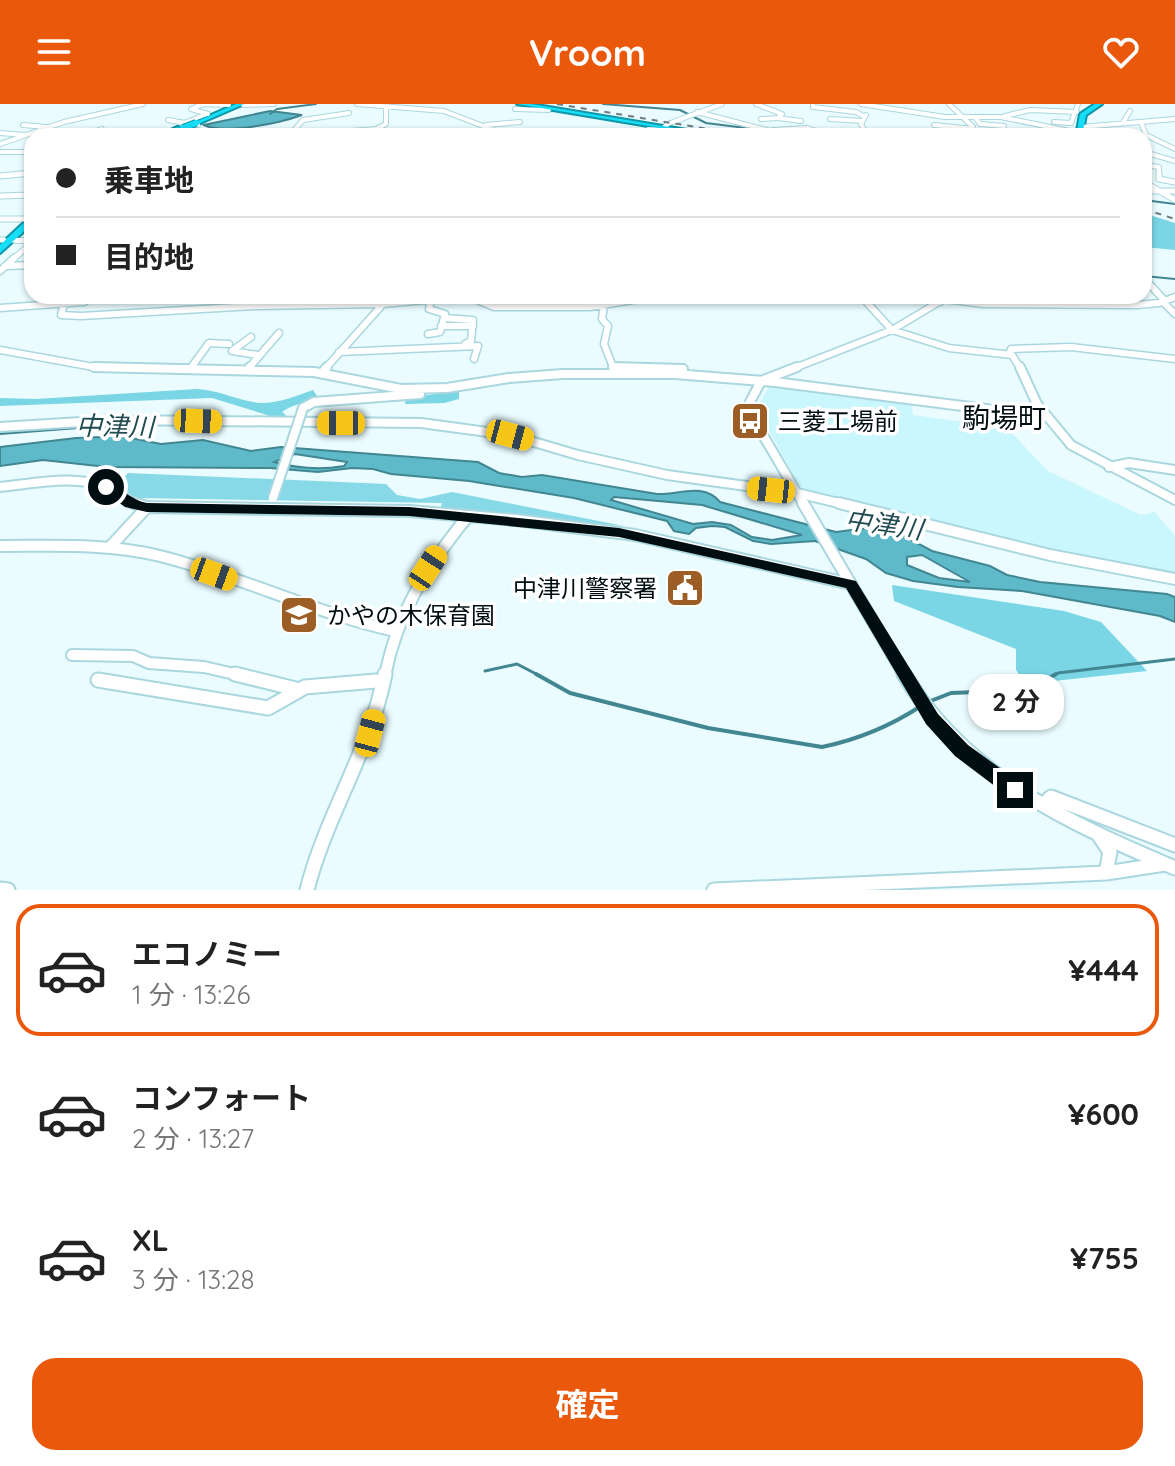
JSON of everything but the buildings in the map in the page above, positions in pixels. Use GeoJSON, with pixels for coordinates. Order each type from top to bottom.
{"type":"FeatureCollection","features":[{"type":"Feature","properties":{"kind":"highway"},"geometry":{"type":"LineString","coordinates":[[1081,128],[1083,114],[1099,104]]}},
{"type":"Feature","properties":{"kind":"highway"},"geometry":{"type":"LineString","coordinates":[[182,128],[237,105]]}},
{"type":"Feature","properties":{"kind":"highway"},"geometry":{"type":"LineString","coordinates":[[518,107],[684,128]]}},
{"type":"Feature","properties":{"kind":"highway"},"geometry":{"type":"LineString","coordinates":[[0,250],[4,241],[24,224]]}},
{"type":"Feature","properties":{"kind":"street"},"geometry":{"type":"LineString","coordinates":[[118,110],[126,104]]}},
{"type":"Feature","properties":{"kind":"street"},"geometry":{"type":"LineString","coordinates":[[23,125],[49,128],[143,104]]}},
{"type":"Feature","properties":{"kind":"street"},"geometry":{"type":"LineString","coordinates":[[195,104],[274,104]]}},
{"type":"Feature","properties":{"kind":"street"},"geometry":{"type":"LineString","coordinates":[[204,104],[191,109],[209,115]]}},
{"type":"Feature","properties":{"kind":"street"},"geometry":{"type":"LineString","coordinates":[[357,104],[438,110],[492,128]]}},
{"type":"Feature","properties":{"kind":"street"},"geometry":{"type":"LineString","coordinates":[[387,108],[450,104]]}},
{"type":"Feature","properties":{"kind":"street"},"geometry":{"type":"LineString","coordinates":[[650,128],[671,125],[722,104]]}},
{"type":"Feature","properties":{"kind":"street"},"geometry":{"type":"LineString","coordinates":[[756,104],[774,108],[782,114],[778,118]]}},
{"type":"Feature","properties":{"kind":"street"},"geometry":{"type":"LineString","coordinates":[[813,104],[813,107],[853,112],[864,119]]}},
{"type":"Feature","properties":{"kind":"street"},"geometry":{"type":"LineString","coordinates":[[885,108],[864,119],[830,116],[849,115],[863,104],[960,117],[1001,117],[1059,128]]}},
{"type":"Feature","properties":{"kind":"street"},"geometry":{"type":"LineString","coordinates":[[898,104],[917,105]]}},
{"type":"Feature","properties":{"kind":"street"},"geometry":{"type":"LineString","coordinates":[[949,104],[971,127]]}},
{"type":"Feature","properties":{"kind":"street"},"geometry":{"type":"LineString","coordinates":[[1044,126],[1055,122],[1071,123],[1078,104]]}},
{"type":"Feature","properties":{"kind":"street"},"geometry":{"type":"LineString","coordinates":[[908,112],[917,105]]}},
{"type":"Feature","properties":{"kind":"street"},"geometry":{"type":"LineString","coordinates":[[1022,106],[1077,112]]}},
{"type":"Feature","properties":{"kind":"street"},"geometry":{"type":"LineString","coordinates":[[1001,117],[1031,107]]}},
{"type":"Feature","properties":{"kind":"street"},"geometry":{"type":"LineString","coordinates":[[378,128],[386,124],[387,108]]}},
{"type":"Feature","properties":{"kind":"street"},"geometry":{"type":"LineString","coordinates":[[1124,121],[1130,111]]}},
{"type":"Feature","properties":{"kind":"street"},"geometry":{"type":"LineString","coordinates":[[79,113],[109,112]]}},
{"type":"Feature","properties":{"kind":"street"},"geometry":{"type":"LineString","coordinates":[[299,128],[303,120],[349,113]]}},
{"type":"Feature","properties":{"kind":"street"},"geometry":{"type":"LineString","coordinates":[[693,114],[752,128]]}},
{"type":"Feature","properties":{"kind":"street"},"geometry":{"type":"LineString","coordinates":[[168,120],[189,125],[209,115]]}},
{"type":"Feature","properties":{"kind":"street"},"geometry":{"type":"LineString","coordinates":[[975,117],[980,124],[1004,126]]}},
{"type":"Feature","properties":{"kind":"street"},"geometry":{"type":"LineString","coordinates":[[761,119],[801,121]]}},
{"type":"Feature","properties":{"kind":"street"},"geometry":{"type":"LineString","coordinates":[[862,128],[864,119]]}},
{"type":"Feature","properties":{"kind":"street"},"geometry":{"type":"LineString","coordinates":[[1094,128],[1124,121],[1175,119]]}},
{"type":"Feature","properties":{"kind":"street"},"geometry":{"type":"LineString","coordinates":[[940,120],[971,127]]}},
{"type":"Feature","properties":{"kind":"street"},"geometry":{"type":"LineString","coordinates":[[486,125],[520,122]]}},
{"type":"Feature","properties":{"kind":"street"},"geometry":{"type":"LineString","coordinates":[[1141,122],[1143,128]]}},
{"type":"Feature","properties":{"kind":"street"},"geometry":{"type":"LineString","coordinates":[[934,125],[987,128]]}},
{"type":"Feature","properties":{"kind":"street"},"geometry":{"type":"LineString","coordinates":[[0,133],[24,137]]}},
{"type":"Feature","properties":{"kind":"street"},"geometry":{"type":"LineString","coordinates":[[0,142],[24,138]]}},
{"type":"Feature","properties":{"kind":"street"},"geometry":{"type":"LineString","coordinates":[[1152,138],[1175,151]]}},
{"type":"Feature","properties":{"kind":"street"},"geometry":{"type":"LineString","coordinates":[[1152,154],[1175,151]]}},
{"type":"Feature","properties":{"kind":"street"},"geometry":{"type":"LineString","coordinates":[[0,152],[24,152]]}},
{"type":"Feature","properties":{"kind":"street"},"geometry":{"type":"LineString","coordinates":[[1152,156],[1172,160]]}},
{"type":"Feature","properties":{"kind":"street"},"geometry":{"type":"LineString","coordinates":[[1152,166],[1159,167],[1159,179],[1175,182]]}},
{"type":"Feature","properties":{"kind":"street"},"geometry":{"type":"LineString","coordinates":[[0,174],[24,171]]}},
{"type":"Feature","properties":{"kind":"street"},"geometry":{"type":"LineString","coordinates":[[1152,187],[1175,200]]}},
{"type":"Feature","properties":{"kind":"street"},"geometry":{"type":"LineString","coordinates":[[1152,190],[1175,191]]}},
{"type":"Feature","properties":{"kind":"street"},"geometry":{"type":"LineString","coordinates":[[1,195],[24,195]]}},
{"type":"Feature","properties":{"kind":"street"},"geometry":{"type":"LineString","coordinates":[[0,219],[24,218]]}},
{"type":"Feature","properties":{"kind":"street"},"geometry":{"type":"LineString","coordinates":[[4,241],[24,242]]}},
{"type":"Feature","properties":{"kind":"street"},"geometry":{"type":"LineString","coordinates":[[3,266],[24,249]]}},
{"type":"Feature","properties":{"kind":"street"},"geometry":{"type":"LineString","coordinates":[[3,266],[24,265]]}},
{"type":"Feature","properties":{"kind":"street"},"geometry":{"type":"LineString","coordinates":[[1152,288],[1175,314]]}},
{"type":"Feature","properties":{"kind":"street"},"geometry":{"type":"LineString","coordinates":[[1152,302],[1175,297]]}},
{"type":"Feature","properties":{"kind":"street"},"geometry":{"type":"LineString","coordinates":[[0,308],[64,304],[61,315],[64,317],[294,304]]}},
{"type":"Feature","properties":{"kind":"street"},"geometry":{"type":"LineString","coordinates":[[322,373],[383,304]]}},
{"type":"Feature","properties":{"kind":"street"},"geometry":{"type":"LineString","coordinates":[[428,334],[440,332],[445,314],[429,309],[430,304]]}},
{"type":"Feature","properties":{"kind":"street"},"geometry":{"type":"LineString","coordinates":[[488,304],[494,307],[610,304]]}},
{"type":"Feature","properties":{"kind":"street"},"geometry":{"type":"LineString","coordinates":[[867,304],[884,326],[892,330],[949,348],[1009,354],[1017,360],[1034,398],[1071,445],[1175,500]]}},
{"type":"Feature","properties":{"kind":"street"},"geometry":{"type":"LineString","coordinates":[[936,304],[892,330],[761,381],[750,402],[753,418],[919,700],[943,733],[997,778],[1093,830],[1170,866]]}},
{"type":"Feature","properties":{"kind":"street"},"geometry":{"type":"LineString","coordinates":[[983,304],[1115,304]]}},
{"type":"Feature","properties":{"kind":"street"},"geometry":{"type":"LineString","coordinates":[[604,305],[602,319],[608,326],[604,344],[613,367],[629,370],[664,366],[713,372],[729,378]]}},
{"type":"Feature","properties":{"kind":"street"},"geometry":{"type":"LineString","coordinates":[[442,322],[473,326],[471,341],[465,344]]}},
{"type":"Feature","properties":{"kind":"street"},"geometry":{"type":"LineString","coordinates":[[247,370],[279,333]]}},
{"type":"Feature","properties":{"kind":"street"},"geometry":{"type":"LineString","coordinates":[[251,337],[232,351],[258,355]]}},
{"type":"Feature","properties":{"kind":"street"},"geometry":{"type":"LineString","coordinates":[[190,369],[209,343],[229,344]]}},
{"type":"Feature","properties":{"kind":"street"},"geometry":{"type":"LineString","coordinates":[[339,352],[478,346],[474,359]]}},
{"type":"Feature","properties":{"kind":"street"},"geometry":{"type":"LineString","coordinates":[[1009,354],[1011,349],[1021,347],[1056,347],[1175,359]]}},
{"type":"Feature","properties":{"kind":"street"},"geometry":{"type":"LineString","coordinates":[[0,350],[13,355],[99,368],[322,373],[401,389],[447,388]]}},
{"type":"Feature","properties":{"kind":"street"},"geometry":{"type":"LineString","coordinates":[[0,364],[13,355]]}},
{"type":"Feature","properties":{"kind":"street"},"geometry":{"type":"LineString","coordinates":[[271,503],[303,408],[314,402],[401,397],[509,378],[661,373],[761,381],[1048,417]]}},
{"type":"Feature","properties":{"kind":"street"},"geometry":{"type":"LineString","coordinates":[[0,427],[113,420],[421,423],[510,435],[578,455],[667,475],[799,497],[1175,579]]}},
{"type":"Feature","properties":{"kind":"street"},"geometry":{"type":"LineString","coordinates":[[1109,467],[1129,463],[1175,470]]}},
{"type":"Feature","properties":{"kind":"street"},"geometry":{"type":"LineString","coordinates":[[0,487],[94,484],[111,489],[130,504],[147,507],[271,503],[468,516],[635,535],[848,580]]}},
{"type":"Feature","properties":{"kind":"street"},"geometry":{"type":"LineString","coordinates":[[109,548],[147,507]]}},
{"type":"Feature","properties":{"kind":"street"},"geometry":{"type":"LineString","coordinates":[[307,890],[319,845],[370,733],[395,631],[414,590],[442,547],[468,516]]}},
{"type":"Feature","properties":{"kind":"street"},"geometry":{"type":"LineString","coordinates":[[0,546],[109,548],[161,556],[344,619],[395,631]]}},
{"type":"Feature","properties":{"kind":"street"},"geometry":{"type":"LineString","coordinates":[[72,655],[133,656],[149,663],[204,667],[300,690]]}},
{"type":"Feature","properties":{"kind":"street"},"geometry":{"type":"LineString","coordinates":[[98,680],[216,697],[258,708],[272,707],[312,686],[376,681]]}},
{"type":"Feature","properties":{"kind":"street"},"geometry":{"type":"LineString","coordinates":[[1044,804],[1051,797],[1175,845]]}},
{"type":"Feature","properties":{"kind":"street"},"geometry":{"type":"LineString","coordinates":[[1093,830],[1111,853],[1106,873]]}},
{"type":"Feature","properties":{"kind":"street"},"geometry":{"type":"LineString","coordinates":[[714,890],[1106,873],[1170,866]]}},
{"type":"Feature","properties":{"kind":"street"},"geometry":{"type":"LineString","coordinates":[[0,889],[8,890]]}},
{"type":"Feature","properties":{"kind":"shaded area"},"geometry":{"type":"Polygon","coordinates":[[[270,111],[302,115],[238,128],[204,125],[270,111]]]}},
{"type":"Feature","properties":{"kind":"shaded area"},"geometry":{"type":"Polygon","coordinates":[[[1152,216],[1175,223],[1175,250],[1152,248],[1152,216]]]}},
{"type":"Feature","properties":{"kind":"shaded area"},"geometry":{"type":"Polygon","coordinates":[[[769,387],[911,401],[913,415],[1007,428],[1048,471],[1141,515],[1155,512],[1175,536],[1175,573],[1042,550],[803,492],[761,416],[758,406],[769,387]]]}},
{"type":"Feature","properties":{"kind":"shaded area"},"geometry":{"type":"Polygon","coordinates":[[[197,389],[261,403],[313,390],[317,396],[414,392],[419,396],[459,391],[459,399],[444,403],[405,404],[406,398],[324,399],[293,406],[282,412],[286,415],[280,419],[212,398],[0,406],[0,398],[36,399],[197,389]]]}},
{"type":"Feature","properties":{"kind":"shaded area"},"geometry":{"type":"Polygon","coordinates":[[[112,424],[111,428],[118,431],[116,435],[161,444],[203,440],[251,451],[281,447],[478,462],[499,473],[522,477],[542,475],[657,494],[706,492],[720,502],[836,532],[867,528],[904,536],[932,551],[990,566],[1007,575],[1040,582],[1167,594],[1175,597],[1175,622],[1160,616],[1022,591],[913,581],[886,573],[866,559],[815,541],[771,544],[753,541],[725,527],[712,526],[696,528],[689,534],[674,531],[667,521],[574,498],[469,481],[352,468],[318,472],[270,468],[107,467],[43,460],[0,466],[0,447],[103,437],[107,433],[104,426],[0,434],[0,431],[112,424]],[[295,454],[274,462],[318,468],[344,466],[347,462],[295,454]],[[614,497],[611,500],[693,524],[712,522],[731,525],[752,537],[772,540],[802,535],[702,505],[614,497]],[[922,555],[907,557],[907,565],[939,578],[970,582],[922,555]]]}},
{"type":"Feature","properties":{"kind":"shaded area"},"geometry":{"type":"Polygon","coordinates":[[[128,473],[386,484],[397,495],[420,499],[452,492],[624,526],[440,510],[442,503],[135,498],[117,484],[128,473]]]}},
{"type":"Feature","properties":{"kind":"shaded area"},"geometry":{"type":"Polygon","coordinates":[[[892,585],[1064,611],[1101,622],[1147,671],[1026,684],[1016,670],[1016,649],[894,601],[892,585]]]}},
{"type":"Feature","properties":{"kind":"waterway"},"geometry":{"type":"LineString","coordinates":[[270,114],[277,109],[316,104]]}},
{"type":"Feature","properties":{"kind":"waterway"},"geometry":{"type":"LineString","coordinates":[[603,104],[680,110],[706,123],[746,128]]}},
{"type":"Feature","properties":{"kind":"waterway"},"geometry":{"type":"LineString","coordinates":[[1152,201],[1175,204]]}},
{"type":"Feature","properties":{"kind":"waterway"},"geometry":{"type":"LineString","coordinates":[[1152,277],[1175,279]]}},
{"type":"Feature","properties":{"kind":"waterway"},"geometry":{"type":"LineString","coordinates":[[1056,674],[1175,659]]}},
{"type":"Feature","properties":{"kind":"waterway"},"geometry":{"type":"LineString","coordinates":[[485,671],[517,664],[540,676]]}},
{"type":"Feature","properties":{"kind":"waterway"},"geometry":{"type":"LineString","coordinates":[[536,674],[570,693],[708,728],[822,747],[873,731],[921,706]]}},
{"type":"Feature","properties":{"kind":"waterway"},"geometry":{"type":"LineString","coordinates":[[928,702],[951,693],[1030,690],[1056,674]]}},
{"type":"Feature","properties":{"kind":"waterway"},"geometry":{"type":"LineString","coordinates":[[1052,676],[1056,674]]}},
{"type":"Feature","properties":{"kind":"railway"},"geometry":{"type":"LineString","coordinates":[[557,104],[702,128]]}},
{"type":"Feature","properties":{"kind":"railway"},"geometry":{"type":"LineString","coordinates":[[1152,212],[1175,219]]}},
{"type":"Feature","properties":{"kind":"place","name":"三菱工場前"},"geometry":{"type":"Point","coordinates":[750,421]}},
{"type":"Feature","properties":{"kind":"place","name":"中津川警察署"},"geometry":{"type":"Point","coordinates":[685,588]}},
{"type":"Feature","properties":{"kind":"place","name":"かやの木保育園"},"geometry":{"type":"Point","coordinates":[299,615]}},
{"type":"Feature","properties":{"kind":"district","name":"駒場町"},"geometry":{"type":"Point","coordinates":[1004,417]}},
{"type":"Feature","properties":{"kind":"route"},"geometry":{"type":"LineString","coordinates":[[106,487],[135,506],[409,511],[619,532],[851,584],[919,700],[943,733],[1015,790]]}},
{"type":"Feature","properties":{"kind":"water label","name":"中津川"},"geometry":{"type":"Point","coordinates":[115,426]}},
{"type":"Feature","properties":{"kind":"water label","name":"中津川"},"geometry":{"type":"Point","coordinates":[884,524]}}]}
